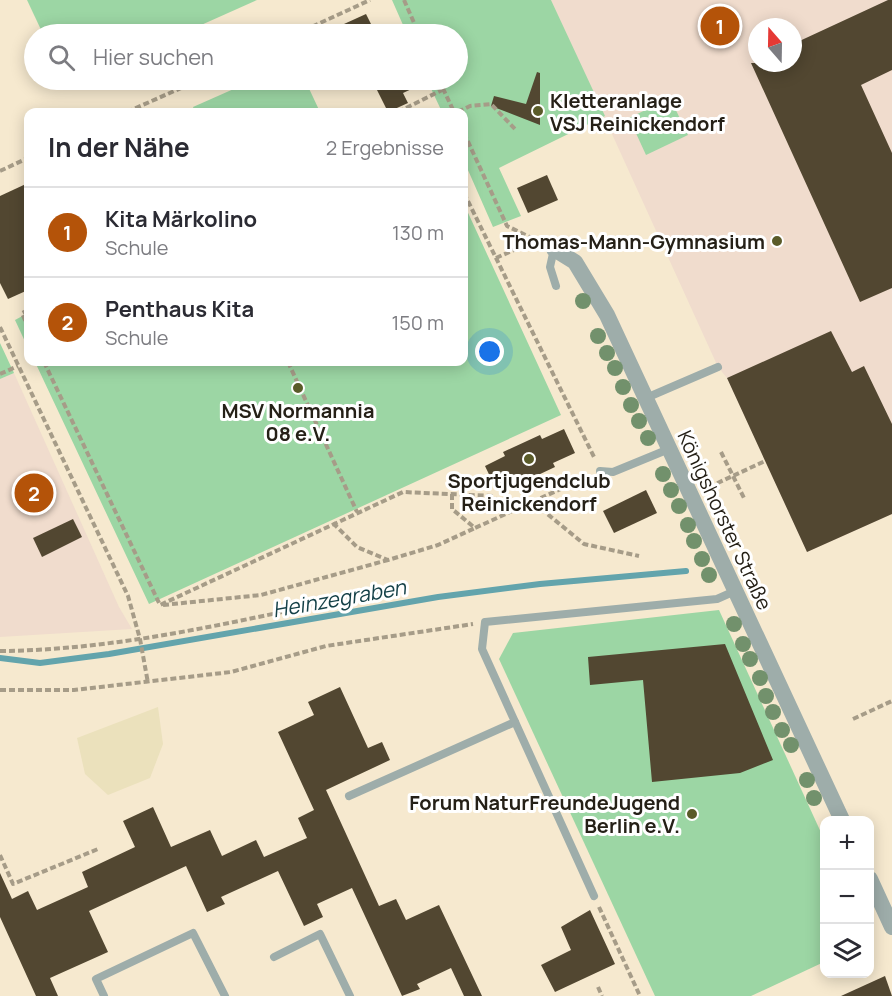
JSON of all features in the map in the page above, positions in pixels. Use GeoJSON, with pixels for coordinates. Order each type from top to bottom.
{"type":"FeatureCollection","features":[{"type":"Feature","properties":{"kind":"street","name":"Königshorster Straße"},"geometry":{"type":"LineString","coordinates":[[554,249],[575,262],[595,294],[646,398],[840,816]]}},
{"type":"Feature","properties":{"kind":"street"},"geometry":{"type":"LineString","coordinates":[[874,888],[892,927]]}},
{"type":"Feature","properties":{"kind":"lane"},"geometry":{"type":"LineString","coordinates":[[554,249],[550,267],[556,286]]}},
{"type":"Feature","properties":{"kind":"lane"},"geometry":{"type":"LineString","coordinates":[[646,398],[718,367]]}},
{"type":"Feature","properties":{"kind":"lane"},"geometry":{"type":"LineString","coordinates":[[600,471],[613,472],[669,449]]}},
{"type":"Feature","properties":{"kind":"lane"},"geometry":{"type":"LineString","coordinates":[[594,896],[482,649],[485,622],[717,599],[735,591]]}},
{"type":"Feature","properties":{"kind":"lane"},"geometry":{"type":"LineString","coordinates":[[349,796],[515,722]]}},
{"type":"Feature","properties":{"kind":"lane"},"geometry":{"type":"LineString","coordinates":[[104,996],[96,979],[193,933],[225,996]]}},
{"type":"Feature","properties":{"kind":"lane"},"geometry":{"type":"LineString","coordinates":[[274,957],[320,934],[350,996]]}},
{"type":"Feature","properties":{"kind":"path"},"geometry":{"type":"LineString","coordinates":[[318,24],[370,0]]}},
{"type":"Feature","properties":{"kind":"path"},"geometry":{"type":"LineString","coordinates":[[404,0],[415,24]]}},
{"type":"Feature","properties":{"kind":"path"},"geometry":{"type":"LineString","coordinates":[[136,108],[176,90]]}},
{"type":"Feature","properties":{"kind":"path"},"geometry":{"type":"LineString","coordinates":[[407,108],[442,90]]}},
{"type":"Feature","properties":{"kind":"path"},"geometry":{"type":"LineString","coordinates":[[445,90],[454,108]]}},
{"type":"Feature","properties":{"kind":"path"},"geometry":{"type":"LineString","coordinates":[[465,108],[491,104],[515,129]]}},
{"type":"Feature","properties":{"kind":"path"},"geometry":{"type":"LineString","coordinates":[[468,142],[507,226],[554,249]]}},
{"type":"Feature","properties":{"kind":"path"},"geometry":{"type":"LineString","coordinates":[[0,171],[24,160]]}},
{"type":"Feature","properties":{"kind":"path"},"geometry":{"type":"LineString","coordinates":[[160,605],[261,595],[438,545],[600,471],[468,201]]}},
{"type":"Feature","properties":{"kind":"path"},"geometry":{"type":"LineString","coordinates":[[495,258],[516,249]]}},
{"type":"Feature","properties":{"kind":"path"},"geometry":{"type":"LineString","coordinates":[[0,327],[128,596],[141,639],[148,683]]}},
{"type":"Feature","properties":{"kind":"path"},"geometry":{"type":"LineString","coordinates":[[0,375],[18,366]]}},
{"type":"Feature","properties":{"kind":"path"},"geometry":{"type":"LineString","coordinates":[[46,366],[160,605]]}},
{"type":"Feature","properties":{"kind":"path"},"geometry":{"type":"LineString","coordinates":[[290,366],[357,512]]}},
{"type":"Feature","properties":{"kind":"path"},"geometry":{"type":"LineString","coordinates":[[721,452],[744,498]]}},
{"type":"Feature","properties":{"kind":"path"},"geometry":{"type":"LineString","coordinates":[[710,487],[765,461]]}},
{"type":"Feature","properties":{"kind":"path"},"geometry":{"type":"LineString","coordinates":[[160,605],[403,492],[494,496],[502,516]]}},
{"type":"Feature","properties":{"kind":"path"},"geometry":{"type":"LineString","coordinates":[[452,494],[452,509],[475,528]]}},
{"type":"Feature","properties":{"kind":"path"},"geometry":{"type":"LineString","coordinates":[[534,503],[584,544],[639,556]]}},
{"type":"Feature","properties":{"kind":"path"},"geometry":{"type":"LineString","coordinates":[[333,523],[357,547],[388,560]]}},
{"type":"Feature","properties":{"kind":"path"},"geometry":{"type":"LineString","coordinates":[[0,651],[45,650],[141,639],[388,590]]}},
{"type":"Feature","properties":{"kind":"path"},"geometry":{"type":"LineString","coordinates":[[0,690],[74,690],[231,672],[326,646],[485,622]]}},
{"type":"Feature","properties":{"kind":"path"},"geometry":{"type":"LineString","coordinates":[[853,719],[892,701]]}},
{"type":"Feature","properties":{"kind":"path"},"geometry":{"type":"LineString","coordinates":[[0,855],[13,884],[98,849]]}},
{"type":"Feature","properties":{"kind":"path"},"geometry":{"type":"LineString","coordinates":[[594,896],[640,996]]}},
{"type":"Feature","properties":{"kind":"path"},"geometry":{"type":"LineString","coordinates":[[598,987],[602,996]]}},
{"type":"Feature","properties":{"kind":"shaded area","name":"Thomas-Mann-Gymnasium"},"geometry":{"type":"Polygon","coordinates":[[[551,0],[892,0],[892,514],[807,552],[727,378],[718,367],[551,0]]]}},
{"type":"Feature","properties":{"kind":"shaded area"},"geometry":{"type":"Polygon","coordinates":[[[14,373],[119,607],[132,629],[0,637],[0,379],[14,373]]]}},
{"type":"Feature","properties":{"kind":"green space"},"geometry":{"type":"Polygon","coordinates":[[[27,0],[257,0],[203,24],[38,24],[27,0]]]}},
{"type":"Feature","properties":{"kind":"green space"},"geometry":{"type":"Polygon","coordinates":[[[392,0],[551,0],[605,116],[499,168],[521,216],[493,227],[468,170],[468,108],[440,108],[432,90],[468,90],[468,24],[403,24],[392,0]]]}},
{"type":"Feature","properties":{"kind":"green space"},"geometry":{"type":"Polygon","coordinates":[[[231,90],[310,90],[318,108],[193,108],[231,90]]]}},
{"type":"Feature","properties":{"kind":"green space"},"geometry":{"type":"Polygon","coordinates":[[[670,98],[688,135],[646,155],[629,118],[670,98]]]}},
{"type":"Feature","properties":{"kind":"green space","name":"MSV Normannia 08 e.V."},"geometry":{"type":"Polygon","coordinates":[[[468,213],[561,415],[149,604],[37,366],[468,366],[468,213]]]}},
{"type":"Feature","properties":{"kind":"green space"},"geometry":{"type":"Polygon","coordinates":[[[24,315],[24,339],[15,320],[24,315]]]}},
{"type":"Feature","properties":{"kind":"green space"},"geometry":{"type":"Polygon","coordinates":[[[0,343],[14,373],[0,379],[0,343]]]}},
{"type":"Feature","properties":{"kind":"green space","name":"Forum NaturFreundeJugend Berlin e.V."},"geometry":{"type":"Polygon","coordinates":[[[719,610],[820,830],[820,964],[751,996],[655,996],[499,659],[513,633],[719,610]]]}},
{"type":"Feature","properties":{"kind":"sand"},"geometry":{"type":"Polygon","coordinates":[[[158,707],[163,744],[150,778],[108,795],[85,774],[77,738],[158,707]]]}},
{"type":"Feature","properties":{"kind":"building"},"geometry":{"type":"Polygon","coordinates":[[[892,0],[892,70],[861,85],[892,153],[892,288],[860,302],[755,72],[802,72],[802,40],[892,0]]]}},
{"type":"Feature","properties":{"kind":"building"},"geometry":{"type":"Polygon","coordinates":[[[366,14],[371,24],[344,24],[366,14]]]}},
{"type":"Feature","properties":{"kind":"building"},"geometry":{"type":"Polygon","coordinates":[[[537,72],[540,73],[540,125],[491,106],[494,96],[526,104],[537,72]]]}},
{"type":"Feature","properties":{"kind":"building"},"geometry":{"type":"Polygon","coordinates":[[[377,90],[409,90],[403,93],[408,103],[397,108],[386,108],[377,90]]]}},
{"type":"Feature","properties":{"kind":"building"},"geometry":{"type":"Polygon","coordinates":[[[547,175],[558,200],[528,213],[517,188],[547,175]]]}},
{"type":"Feature","properties":{"kind":"building"},"geometry":{"type":"Polygon","coordinates":[[[24,185],[24,292],[8,299],[0,283],[0,196],[24,185]]]}},
{"type":"Feature","properties":{"kind":"building"},"geometry":{"type":"Polygon","coordinates":[[[831,331],[852,372],[864,366],[892,424],[892,514],[807,552],[727,378],[831,331]]]}},
{"type":"Feature","properties":{"kind":"building","name":"Sportjugendclub Reinickendorf"},"geometry":{"type":"Polygon","coordinates":[[[564,429],[575,453],[553,463],[555,467],[519,484],[517,480],[496,489],[485,466],[505,456],[503,452],[540,435],[542,439],[564,429]]]}},
{"type":"Feature","properties":{"kind":"building"},"geometry":{"type":"Polygon","coordinates":[[[646,490],[657,513],[614,533],[603,511],[646,490]]]}},
{"type":"Feature","properties":{"kind":"building"},"geometry":{"type":"Polygon","coordinates":[[[73,519],[82,537],[42,557],[33,538],[73,519]]]}},
{"type":"Feature","properties":{"kind":"building"},"geometry":{"type":"Polygon","coordinates":[[[725,644],[773,760],[740,773],[652,782],[643,680],[590,685],[588,657],[725,644]]]}},
{"type":"Feature","properties":{"kind":"building"},"geometry":{"type":"Polygon","coordinates":[[[340,687],[368,748],[382,742],[390,760],[326,790],[379,906],[396,899],[406,920],[439,905],[482,996],[464,996],[451,968],[417,984],[420,989],[402,996],[352,888],[317,904],[323,917],[304,926],[278,871],[221,897],[225,904],[207,912],[186,866],[89,911],[108,952],[50,978],[58,996],[36,996],[0,917],[0,873],[12,899],[28,891],[37,910],[88,887],[82,872],[135,847],[123,821],[153,807],[171,847],[210,830],[222,856],[256,840],[264,857],[307,838],[298,818],[314,810],[278,732],[314,715],[308,702],[340,687]]]}},
{"type":"Feature","properties":{"kind":"building"},"geometry":{"type":"Polygon","coordinates":[[[590,910],[615,964],[555,992],[541,965],[571,950],[561,927],[590,910]]]}},
{"type":"Feature","properties":{"kind":"building"},"geometry":{"type":"Polygon","coordinates":[[[885,976],[892,996],[841,996],[885,976]]]}},
{"type":"Feature","properties":{"kind":"waterway","name":"Heinzegraben"},"geometry":{"type":"LineString","coordinates":[[0,658],[40,663],[109,654],[438,597],[540,584],[686,571]]}},
{"type":"Feature","properties":{"kind":"place","name":"Kita Märkolino"},"geometry":{"type":"Point","coordinates":[720,26]}},
{"type":"Feature","properties":{"kind":"place","name":"Kletteranlage VSJ Reinickendorf"},"geometry":{"type":"Point","coordinates":[538,111]}},
{"type":"Feature","properties":{"kind":"place","name":"Thomas-Mann-Gymnasium"},"geometry":{"type":"Point","coordinates":[777,241]}},
{"type":"Feature","properties":{"kind":"place","name":"MSV Normannia 08 e.V."},"geometry":{"type":"Point","coordinates":[298,388]}},
{"type":"Feature","properties":{"kind":"place","name":"Sportjugendclub Reinickendorf"},"geometry":{"type":"Point","coordinates":[529,459]}},
{"type":"Feature","properties":{"kind":"place","name":"Penthaus Kita"},"geometry":{"type":"Point","coordinates":[34,493]}},
{"type":"Feature","properties":{"kind":"place","name":"Forum NaturFreundeJugend Berlin e.V."},"geometry":{"type":"Point","coordinates":[692,814]}}]}
